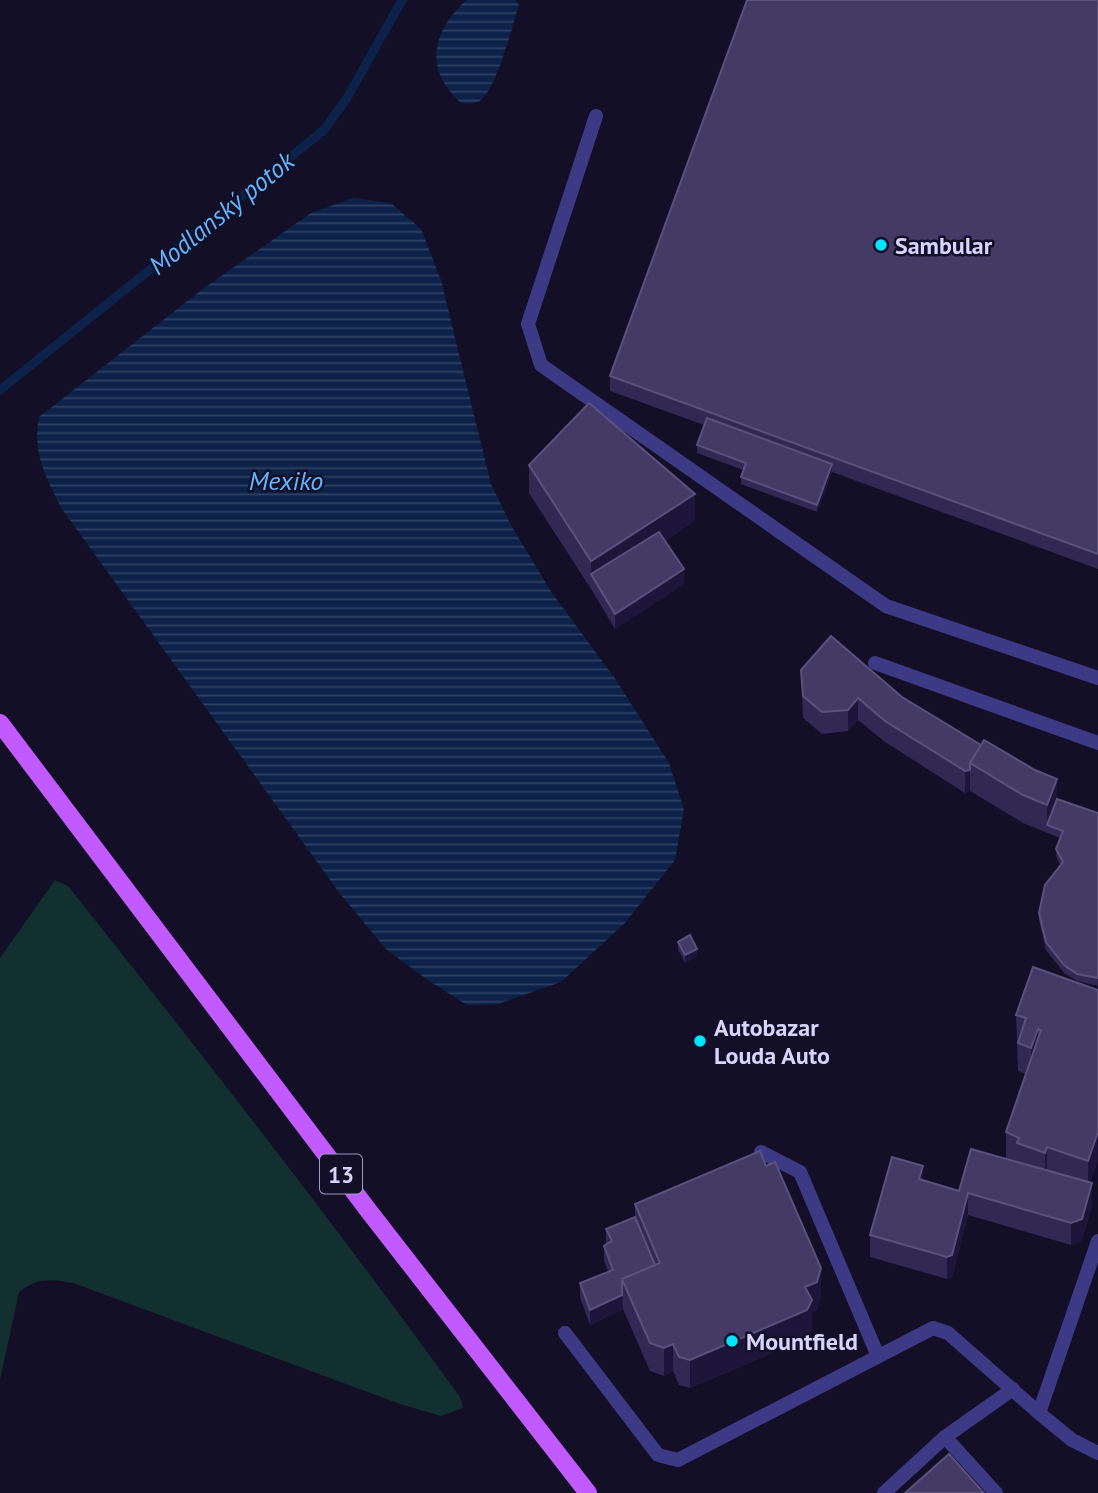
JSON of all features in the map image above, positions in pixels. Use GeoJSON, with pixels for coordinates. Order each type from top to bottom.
{"type":"FeatureCollection","features":[{"type":"Feature","properties":{"kind":"main road","name":"13"},"geometry":{"type":"LineString","coordinates":[[0,723],[295,1114],[588,1493]]}},
{"type":"Feature","properties":{"kind":"lane"},"geometry":{"type":"LineString","coordinates":[[596,116],[527,324],[541,365],[886,606],[1098,678]]}},
{"type":"Feature","properties":{"kind":"lane"},"geometry":{"type":"LineString","coordinates":[[874,663],[1098,743]]}},
{"type":"Feature","properties":{"kind":"lane"},"geometry":{"type":"LineString","coordinates":[[761,1152],[800,1172],[878,1356]]}},
{"type":"Feature","properties":{"kind":"lane"},"geometry":{"type":"LineString","coordinates":[[1039,1413],[1098,1241]]}},
{"type":"Feature","properties":{"kind":"lane"},"geometry":{"type":"LineString","coordinates":[[565,1333],[658,1455],[678,1460],[933,1328],[948,1333],[1072,1440],[1098,1453]]}},
{"type":"Feature","properties":{"kind":"lane"},"geometry":{"type":"LineString","coordinates":[[884,1493],[945,1437],[1013,1389]]}},
{"type":"Feature","properties":{"kind":"lane"},"geometry":{"type":"LineString","coordinates":[[945,1437],[996,1493]]}},
{"type":"Feature","properties":{"kind":"green space"},"geometry":{"type":"Polygon","coordinates":[[[55,880],[68,886],[267,1139],[460,1397],[463,1408],[441,1416],[400,1404],[76,1284],[53,1280],[33,1284],[19,1292],[0,1380],[0,958],[55,880]]]}},
{"type":"Feature","properties":{"kind":"water"},"geometry":{"type":"Polygon","coordinates":[[[466,0],[516,0],[519,5],[503,58],[491,86],[485,96],[472,103],[461,103],[449,90],[441,77],[436,51],[446,25],[466,0]]]}},
{"type":"Feature","properties":{"kind":"water","name":"Mexiko"},"geometry":{"type":"Polygon","coordinates":[[[353,198],[391,203],[421,229],[441,280],[491,484],[512,527],[552,593],[614,677],[669,763],[684,809],[675,860],[625,923],[561,982],[498,1004],[467,1005],[386,949],[341,895],[62,509],[39,454],[39,417],[204,288],[311,213],[353,198]]]}},
{"type":"Feature","properties":{"kind":"building","name":"Sambular"},"geometry":{"type":"Polygon","coordinates":[[[747,0],[1098,0],[1098,554],[610,376],[747,0]]]}},
{"type":"Feature","properties":{"kind":"building"},"geometry":{"type":"Polygon","coordinates":[[[589,403],[695,494],[591,561],[529,465],[589,403]]]}},
{"type":"Feature","properties":{"kind":"building"},"geometry":{"type":"Polygon","coordinates":[[[707,418],[832,464],[817,505],[741,477],[746,463],[697,445],[707,418]]]}},
{"type":"Feature","properties":{"kind":"building"},"geometry":{"type":"Polygon","coordinates":[[[659,532],[684,569],[615,614],[591,574],[659,532]]]}},
{"type":"Feature","properties":{"kind":"building"},"geometry":{"type":"Polygon","coordinates":[[[831,636],[902,697],[981,745],[970,763],[970,770],[965,771],[885,721],[858,698],[848,710],[822,712],[803,696],[801,670],[831,636]]]}},
{"type":"Feature","properties":{"kind":"building"},"geometry":{"type":"Polygon","coordinates":[[[984,740],[1035,770],[1057,779],[1047,805],[1023,795],[970,763],[984,740]]]}},
{"type":"Feature","properties":{"kind":"building"},"geometry":{"type":"Polygon","coordinates":[[[1057,799],[1098,813],[1098,978],[1077,974],[1064,965],[1046,942],[1039,913],[1045,885],[1063,862],[1056,849],[1063,831],[1047,825],[1057,799]]]}},
{"type":"Feature","properties":{"kind":"building"},"geometry":{"type":"Polygon","coordinates":[[[690,935],[697,949],[685,955],[678,942],[690,935]]]}},
{"type":"Feature","properties":{"kind":"building"},"geometry":{"type":"Polygon","coordinates":[[[1033,967],[1098,990],[1098,1132],[1088,1161],[1047,1147],[1045,1153],[1017,1143],[1019,1138],[1006,1132],[1041,1030],[1038,1029],[1031,1048],[1018,1043],[1026,1018],[1016,1015],[1033,967]]]}},
{"type":"Feature","properties":{"kind":"building"},"geometry":{"type":"Polygon","coordinates":[[[971,1149],[1092,1183],[1082,1219],[1071,1223],[968,1193],[952,1255],[947,1257],[870,1235],[892,1157],[923,1166],[919,1179],[959,1191],[971,1149]]]}},
{"type":"Feature","properties":{"kind":"building"},"geometry":{"type":"Polygon","coordinates":[[[760,1151],[766,1166],[775,1162],[821,1268],[817,1282],[805,1287],[812,1300],[807,1310],[690,1360],[679,1357],[673,1344],[664,1348],[650,1343],[622,1279],[660,1263],[635,1204],[760,1151]]]}},
{"type":"Feature","properties":{"kind":"building"},"geometry":{"type":"Polygon","coordinates":[[[635,1217],[655,1265],[622,1279],[622,1295],[590,1310],[580,1283],[613,1270],[604,1246],[612,1241],[606,1229],[635,1217]]]}},
{"type":"Feature","properties":{"kind":"building"},"geometry":{"type":"Polygon","coordinates":[[[949,1454],[984,1493],[905,1493],[949,1454]]]}},
{"type":"Feature","properties":{"kind":"waterway","name":"Modlanský potok"},"geometry":{"type":"LineString","coordinates":[[0,390],[324,130],[347,98],[402,0]]}},
{"type":"Feature","properties":{"kind":"place","name":"Sambular"},"geometry":{"type":"Point","coordinates":[881,245]}},
{"type":"Feature","properties":{"kind":"place","name":"Autobazar Louda Auto"},"geometry":{"type":"Point","coordinates":[700,1041]}},
{"type":"Feature","properties":{"kind":"place","name":"Mountfield"},"geometry":{"type":"Point","coordinates":[732,1341]}}]}
